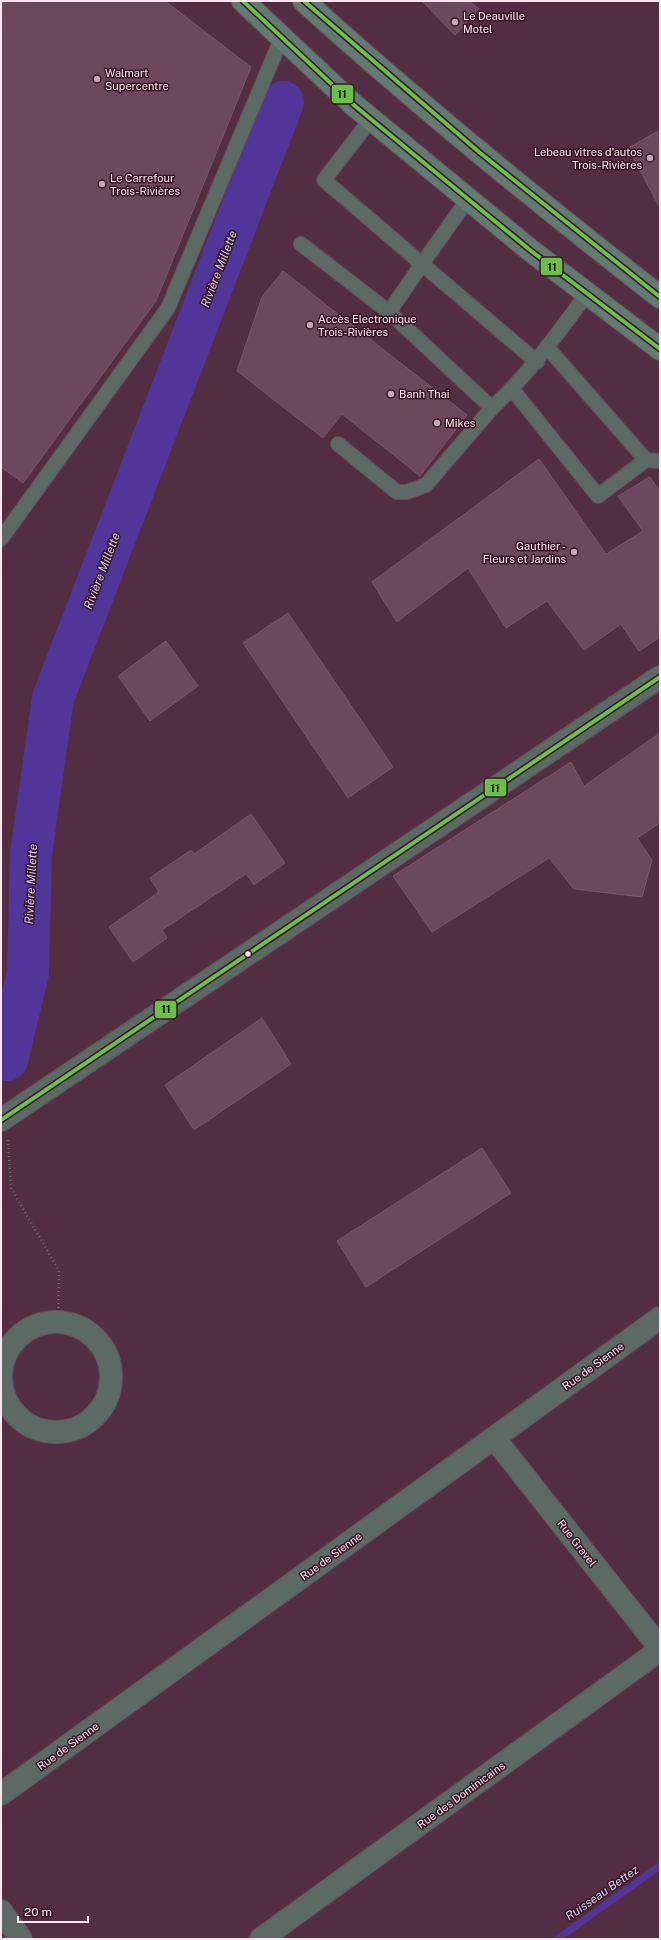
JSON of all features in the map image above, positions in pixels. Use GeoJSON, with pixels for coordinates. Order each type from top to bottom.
{"type":"FeatureCollection","features":[{"type":"Feature","properties":{"kind":"main road"},"geometry":{"type":"LineString","coordinates":[[243,1],[371,119],[587,294],[660,349]]}},
{"type":"Feature","properties":{"kind":"main road"},"geometry":{"type":"LineString","coordinates":[[304,1],[387,76],[555,215],[660,298]]}},
{"type":"Feature","properties":{"kind":"street"},"geometry":{"type":"LineString","coordinates":[[4,1118],[660,677]]}},
{"type":"Feature","properties":{"kind":"street","name":"Rue de Sienne"},"geometry":{"type":"LineString","coordinates":[[1,1794],[660,1318]]}},
{"type":"Feature","properties":{"kind":"street"},"geometry":{"type":"LineString","coordinates":[[58,1321],[75,1325],[86,1331],[103,1347],[110,1364],[112,1382],[107,1400],[97,1415],[83,1426],[65,1432],[47,1432],[30,1426],[16,1415],[3,1401],[1,1382],[2,1363],[10,1346],[23,1333],[39,1324],[58,1321]]}},
{"type":"Feature","properties":{"kind":"street","name":"Rue Gravel"},"geometry":{"type":"LineString","coordinates":[[494,1438],[660,1649]]}},
{"type":"Feature","properties":{"kind":"street","name":"Rue des Dominicains"},"geometry":{"type":"LineString","coordinates":[[261,1939],[660,1649]]}},
{"type":"Feature","properties":{"kind":"street"},"geometry":{"type":"LineString","coordinates":[[1,1911],[21,1939]]}},
{"type":"Feature","properties":{"kind":"lane"},"geometry":{"type":"LineString","coordinates":[[1,539],[168,308],[282,37]]}},
{"type":"Feature","properties":{"kind":"lane"},"geometry":{"type":"LineString","coordinates":[[371,119],[324,180],[536,362]]}},
{"type":"Feature","properties":{"kind":"lane"},"geometry":{"type":"LineString","coordinates":[[389,312],[468,199]]}},
{"type":"Feature","properties":{"kind":"lane"},"geometry":{"type":"LineString","coordinates":[[300,244],[389,312],[492,408]]}},
{"type":"Feature","properties":{"kind":"lane"},"geometry":{"type":"LineString","coordinates":[[338,444],[397,492],[407,492],[426,485],[492,408],[512,389],[536,362],[587,294]]}},
{"type":"Feature","properties":{"kind":"lane"},"geometry":{"type":"LineString","coordinates":[[547,348],[646,460]]}},
{"type":"Feature","properties":{"kind":"lane"},"geometry":{"type":"LineString","coordinates":[[512,389],[598,496],[646,460],[660,461]]}},
{"type":"Feature","properties":{"kind":"path"},"geometry":{"type":"LineString","coordinates":[[4,1118],[11,1188],[60,1270],[58,1321]]}},
{"type":"Feature","properties":{"kind":"building","name":"Le Carrefour Trois-Rivières"},"geometry":{"type":"Polygon","coordinates":[[[1,1],[165,1],[251,67],[156,301],[23,483],[1,467],[1,1]]]}},
{"type":"Feature","properties":{"kind":"building","name":"Le Deauville Motel"},"geometry":{"type":"Polygon","coordinates":[[[422,1],[469,1],[479,9],[455,35],[422,1]]]}},
{"type":"Feature","properties":{"kind":"building"},"geometry":{"type":"Polygon","coordinates":[[[660,130],[660,208],[628,148],[660,130]]]}},
{"type":"Feature","properties":{"kind":"building"},"geometry":{"type":"Polygon","coordinates":[[[283,271],[467,415],[420,476],[342,414],[323,438],[237,371],[262,297],[283,271]]]}},
{"type":"Feature","properties":{"kind":"building"},"geometry":{"type":"Polygon","coordinates":[[[539,459],[606,554],[643,531],[618,496],[650,477],[660,492],[660,637],[639,651],[621,624],[584,650],[547,601],[506,628],[468,568],[397,622],[372,582],[539,459]]]}},
{"type":"Feature","properties":{"kind":"building"},"geometry":{"type":"Polygon","coordinates":[[[288,613],[393,767],[348,798],[243,643],[288,613]]]}},
{"type":"Feature","properties":{"kind":"building"},"geometry":{"type":"Polygon","coordinates":[[[166,641],[198,686],[150,721],[118,676],[166,641]]]}},
{"type":"Feature","properties":{"kind":"building"},"geometry":{"type":"Polygon","coordinates":[[[660,733],[660,823],[637,838],[652,860],[642,897],[574,889],[549,858],[432,932],[393,876],[571,762],[584,786],[660,733]]]}},
{"type":"Feature","properties":{"kind":"building"},"geometry":{"type":"Polygon","coordinates":[[[251,814],[285,863],[254,885],[246,874],[162,930],[167,938],[133,962],[109,927],[159,892],[150,878],[191,850],[194,854],[251,814]]]}},
{"type":"Feature","properties":{"kind":"building"},"geometry":{"type":"Polygon","coordinates":[[[262,1018],[291,1064],[194,1130],[165,1085],[262,1018]]]}},
{"type":"Feature","properties":{"kind":"building"},"geometry":{"type":"Polygon","coordinates":[[[482,1148],[511,1193],[366,1287],[337,1241],[482,1148]]]}},
{"type":"Feature","properties":{"kind":"waterway","name":"Rivière Millette"},"geometry":{"type":"LineString","coordinates":[[7,1060],[28,973],[31,854],[53,698],[283,102]]}},
{"type":"Feature","properties":{"kind":"waterway","name":"Ruisseau Bettez"},"geometry":{"type":"LineString","coordinates":[[557,1939],[660,1866]]}},
{"type":"Feature","properties":{"kind":"transit line","name":"11"},"geometry":{"type":"LineString","coordinates":[[243,1],[355,106],[530,250],[660,349]]}},
{"type":"Feature","properties":{"kind":"transit line","name":"11"},"geometry":{"type":"LineString","coordinates":[[304,1],[479,152],[660,297]]}},
{"type":"Feature","properties":{"kind":"transit line","name":"11"},"geometry":{"type":"LineString","coordinates":[[1,1120],[660,677]]}},
{"type":"Feature","properties":{"kind":"place","name":"Le Deauville Motel"},"geometry":{"type":"Point","coordinates":[455,22]}},
{"type":"Feature","properties":{"kind":"place","name":"Walmart Supercentre"},"geometry":{"type":"Point","coordinates":[97,79]}},
{"type":"Feature","properties":{"kind":"place","name":"Lebeau vitres d'autos Trois-Rivières"},"geometry":{"type":"Point","coordinates":[650,158]}},
{"type":"Feature","properties":{"kind":"place","name":"Le Carrefour Trois-Rivières"},"geometry":{"type":"Point","coordinates":[102,184]}},
{"type":"Feature","properties":{"kind":"place","name":"Accès Electronique Trois-Rivières"},"geometry":{"type":"Point","coordinates":[310,325]}},
{"type":"Feature","properties":{"kind":"place","name":"Banh Thai"},"geometry":{"type":"Point","coordinates":[391,394]}},
{"type":"Feature","properties":{"kind":"place","name":"Mikes"},"geometry":{"type":"Point","coordinates":[437,423]}},
{"type":"Feature","properties":{"kind":"place","name":"Gauthier - Fleurs et Jardins"},"geometry":{"type":"Point","coordinates":[574,552]}}]}
